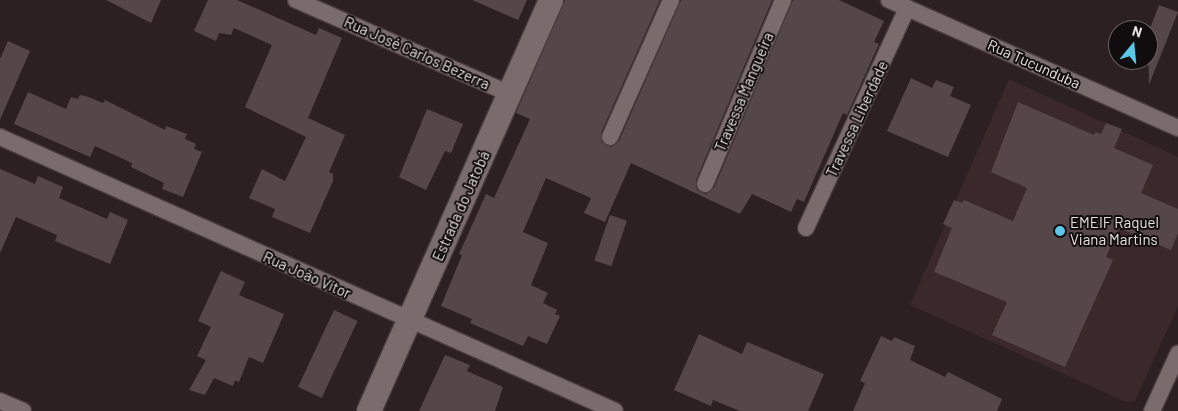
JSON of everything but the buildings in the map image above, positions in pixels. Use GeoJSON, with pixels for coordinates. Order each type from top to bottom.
{"type":"FeatureCollection","features":[{"type":"Feature","properties":{"kind":"street","name":"Rua José Carlos Bezerra"},"geometry":{"type":"LineString","coordinates":[[296,0],[510,94]]}},
{"type":"Feature","properties":{"kind":"street","name":"Estrada do Jatobá"},"geometry":{"type":"LineString","coordinates":[[369,411],[551,0]]}},
{"type":"Feature","properties":{"kind":"street"},"geometry":{"type":"LineString","coordinates":[[610,137],[671,0]]}},
{"type":"Feature","properties":{"kind":"street","name":"Travessa Mangueira"},"geometry":{"type":"LineString","coordinates":[[705,184],[783,0]]}},
{"type":"Feature","properties":{"kind":"street","name":"Rua Tucunduba"},"geometry":{"type":"LineString","coordinates":[[889,0],[1178,128]]}},
{"type":"Feature","properties":{"kind":"street","name":"Travessa Liberdade"},"geometry":{"type":"LineString","coordinates":[[806,228],[907,8]]}},
{"type":"Feature","properties":{"kind":"street","name":"Rua João Vítor"},"geometry":{"type":"LineString","coordinates":[[0,137],[615,411]]}},
{"type":"Feature","properties":{"kind":"street"},"geometry":{"type":"LineString","coordinates":[[1152,411],[1171,386],[1178,354]]}},
{"type":"Feature","properties":{"kind":"street"},"geometry":{"type":"LineString","coordinates":[[0,401],[23,411]]}},
{"type":"Feature","properties":{"kind":"shaded area","name":"EMEIF Raquel Viana Martins"},"geometry":{"type":"Polygon","coordinates":[[[1009,79],[1178,157],[1178,306],[1135,401],[1126,402],[910,305],[1009,79]]]}},
{"type":"Feature","properties":{"kind":"place","name":"EMEIF Raquel Viana Martins"},"geometry":{"type":"Point","coordinates":[1060,231]}}]}
